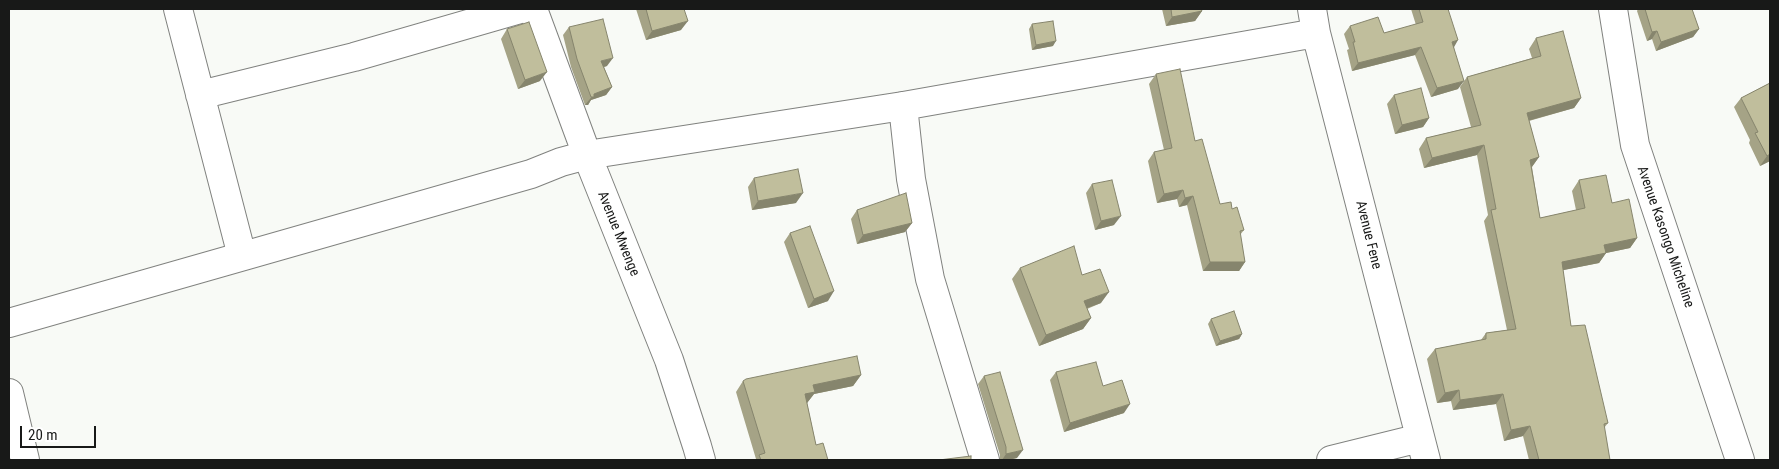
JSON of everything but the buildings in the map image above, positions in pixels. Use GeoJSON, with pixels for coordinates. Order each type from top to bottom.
{"type":"FeatureCollection","features":[{"type":"Feature","properties":{"kind":"street"},"geometry":{"type":"LineString","coordinates":[[178,9],[242,256]]}},
{"type":"Feature","properties":{"kind":"street"},"geometry":{"type":"LineString","coordinates":[[200,95],[354,57],[520,9]]}},
{"type":"Feature","properties":{"kind":"street","name":"Avenue Mwenge"},"geometry":{"type":"LineString","coordinates":[[533,9],[587,155],[669,360],[701,460]]}},
{"type":"Feature","properties":{"kind":"street","name":"Avenue Kasongo Micheline"},"geometry":{"type":"LineString","coordinates":[[1613,9],[1634,145],[1740,460]]}},
{"type":"Feature","properties":{"kind":"street"},"geometry":{"type":"LineString","coordinates":[[9,323],[531,174],[561,162],[587,155],[903,106],[1314,21]]}},
{"type":"Feature","properties":{"kind":"street","name":"Avenue Fene"},"geometry":{"type":"LineString","coordinates":[[1314,21],[1423,449]]}},
{"type":"Feature","properties":{"kind":"street"},"geometry":{"type":"LineString","coordinates":[[903,106],[911,179],[930,279],[985,460]]}},
{"type":"Feature","properties":{"kind":"street"},"geometry":{"type":"LineString","coordinates":[[9,393],[25,460]]}},
{"type":"Feature","properties":{"kind":"street"},"geometry":{"type":"LineString","coordinates":[[1331,460],[1423,449]]}}]}
